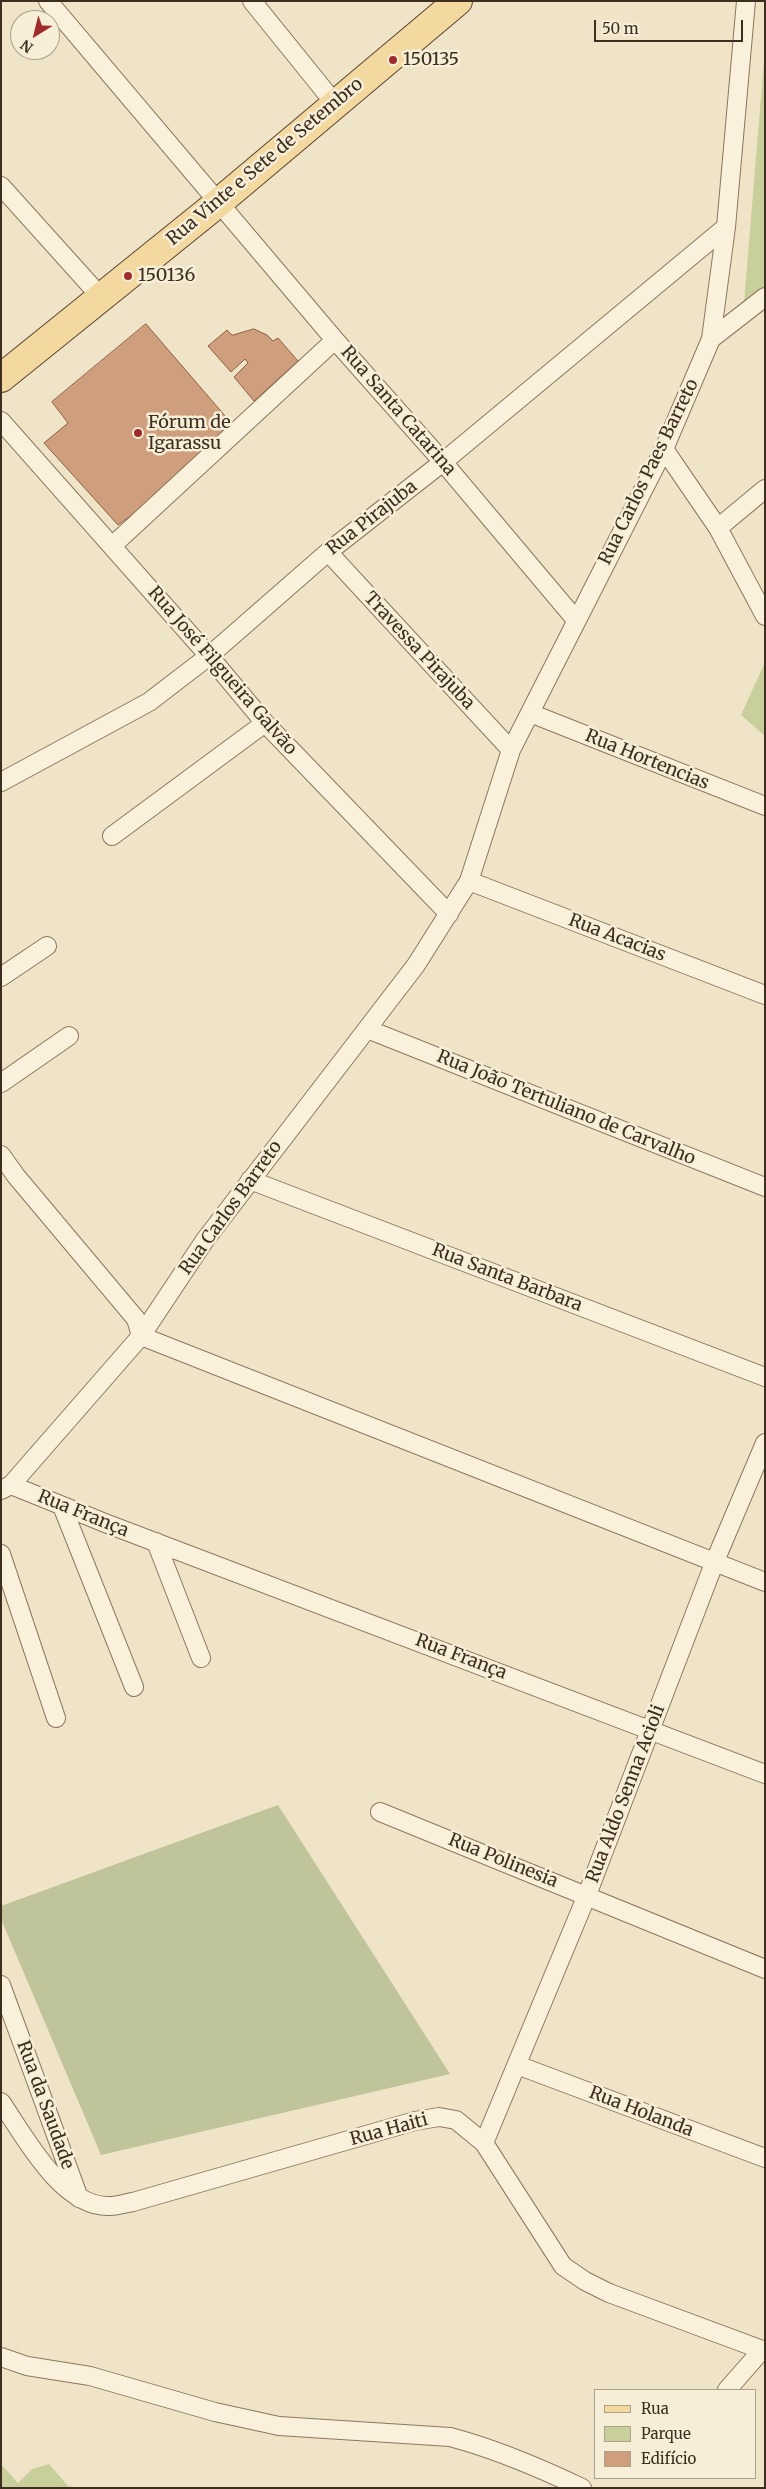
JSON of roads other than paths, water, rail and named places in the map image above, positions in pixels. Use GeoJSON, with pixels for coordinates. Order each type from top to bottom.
{"type":"FeatureCollection","features":[{"type":"Feature","properties":{"kind":"main road","name":"Rua Vinte e Sete de Setembro"},"geometry":{"type":"LineString","coordinates":[[1,378],[100,296],[218,203],[453,3]]}},
{"type":"Feature","properties":{"kind":"street","name":"Rua Santa Catarina"},"geometry":{"type":"LineString","coordinates":[[48,1],[335,340],[444,462],[576,620]]}},
{"type":"Feature","properties":{"kind":"street"},"geometry":{"type":"LineString","coordinates":[[252,1],[336,104]]}},
{"type":"Feature","properties":{"kind":"street","name":"Rua Carlos Paes Barreto"},"geometry":{"type":"LineString","coordinates":[[449,914],[469,881],[511,750],[664,449],[711,339],[726,227],[746,1]]}},
{"type":"Feature","properties":{"kind":"street"},"geometry":{"type":"LineString","coordinates":[[1,186],[100,296]]}},
{"type":"Feature","properties":{"kind":"street","name":"Rua Pirajuba"},"geometry":{"type":"LineString","coordinates":[[1,782],[149,702],[209,656],[328,552],[444,462],[726,227]]}},
{"type":"Feature","properties":{"kind":"street"},"geometry":{"type":"LineString","coordinates":[[711,339],[765,297]]}},
{"type":"Feature","properties":{"kind":"street"},"geometry":{"type":"LineString","coordinates":[[112,546],[335,340]]}},
{"type":"Feature","properties":{"kind":"street","name":"Rua José Filgueira Galvão"},"geometry":{"type":"LineString","coordinates":[[1,421],[209,656],[265,723],[449,914]]}},
{"type":"Feature","properties":{"kind":"street"},"geometry":{"type":"LineString","coordinates":[[664,449],[718,528],[765,616]]}},
{"type":"Feature","properties":{"kind":"street"},"geometry":{"type":"LineString","coordinates":[[718,528],[765,489]]}},
{"type":"Feature","properties":{"kind":"street","name":"Travessa Pirajuba"},"geometry":{"type":"LineString","coordinates":[[328,552],[511,750]]}},
{"type":"Feature","properties":{"kind":"street","name":"Rua Hortencias"},"geometry":{"type":"LineString","coordinates":[[530,713],[765,806]]}},
{"type":"Feature","properties":{"kind":"street"},"geometry":{"type":"LineString","coordinates":[[112,836],[265,723]]}},
{"type":"Feature","properties":{"kind":"street","name":"Rua Acacias"},"geometry":{"type":"LineString","coordinates":[[469,881],[765,995]]}},
{"type":"Feature","properties":{"kind":"street","name":"Rua Carlos Barreto"},"geometry":{"type":"LineString","coordinates":[[6,1488],[142,1336],[205,1240],[416,965],[449,914]]}},
{"type":"Feature","properties":{"kind":"street"},"geometry":{"type":"LineString","coordinates":[[1,977],[47,946]]}},
{"type":"Feature","properties":{"kind":"street","name":"Rua João Tertuliano de Carvalho"},"geometry":{"type":"LineString","coordinates":[[367,1029],[765,1187]]}},
{"type":"Feature","properties":{"kind":"street"},"geometry":{"type":"LineString","coordinates":[[1,1083],[69,1036]]}},
{"type":"Feature","properties":{"kind":"street"},"geometry":{"type":"LineString","coordinates":[[1,1155],[16,1176],[136,1318],[142,1336],[765,1582]]}},
{"type":"Feature","properties":{"kind":"street","name":"Rua Santa Barbara"},"geometry":{"type":"LineString","coordinates":[[250,1180],[765,1377]]}},
{"type":"Feature","properties":{"kind":"street","name":"Rua Aldo Senna Acioli"},"geometry":{"type":"LineString","coordinates":[[484,2143],[587,1895],[715,1561],[765,1443]]}},
{"type":"Feature","properties":{"kind":"street","name":"Rua França"},"geometry":{"type":"LineString","coordinates":[[6,1488],[62,1506],[765,1774]]}},
{"type":"Feature","properties":{"kind":"street"},"geometry":{"type":"LineString","coordinates":[[62,1506],[134,1687]]}},
{"type":"Feature","properties":{"kind":"street"},"geometry":{"type":"LineString","coordinates":[[156,1542],[201,1658]]}},
{"type":"Feature","properties":{"kind":"street"},"geometry":{"type":"LineString","coordinates":[[1,1554],[56,1718]]}},
{"type":"Feature","properties":{"kind":"street","name":"Rua Polinesia"},"geometry":{"type":"LineString","coordinates":[[380,1812],[765,1969]]}},
{"type":"Feature","properties":{"kind":"street","name":"Rua da Saudade"},"geometry":{"type":"LineString","coordinates":[[1,1985],[79,2198]]}},
{"type":"Feature","properties":{"kind":"street","name":"Rua Holanda"},"geometry":{"type":"LineString","coordinates":[[517,2065],[765,2158]]}},
{"type":"Feature","properties":{"kind":"street"},"geometry":{"type":"LineString","coordinates":[[1,2102],[57,2181],[79,2198]]}},
{"type":"Feature","properties":{"kind":"street","name":"Rua Haiti"},"geometry":{"type":"LineString","coordinates":[[79,2198],[109,2206],[133,2202],[415,2121],[439,2117],[456,2120],[484,2143],[563,2266],[585,2281],[609,2293],[763,2351]]}},
{"type":"Feature","properties":{"kind":"street"},"geometry":{"type":"LineString","coordinates":[[728,2389],[763,2351]]}},
{"type":"Feature","properties":{"kind":"street"},"geometry":{"type":"LineString","coordinates":[[1,2357],[27,2366],[90,2376],[215,2412],[279,2426],[450,2437],[476,2444],[531,2465],[582,2488]]}},
{"type":"Feature","properties":{"kind":"place","name":"150135"},"geometry":{"type":"Point","coordinates":[393,60]}},
{"type":"Feature","properties":{"kind":"place","name":"150136"},"geometry":{"type":"Point","coordinates":[128,276]}},
{"type":"Feature","properties":{"kind":"place","name":"Fórum de Igarassu"},"geometry":{"type":"Point","coordinates":[138,433]}}]}
